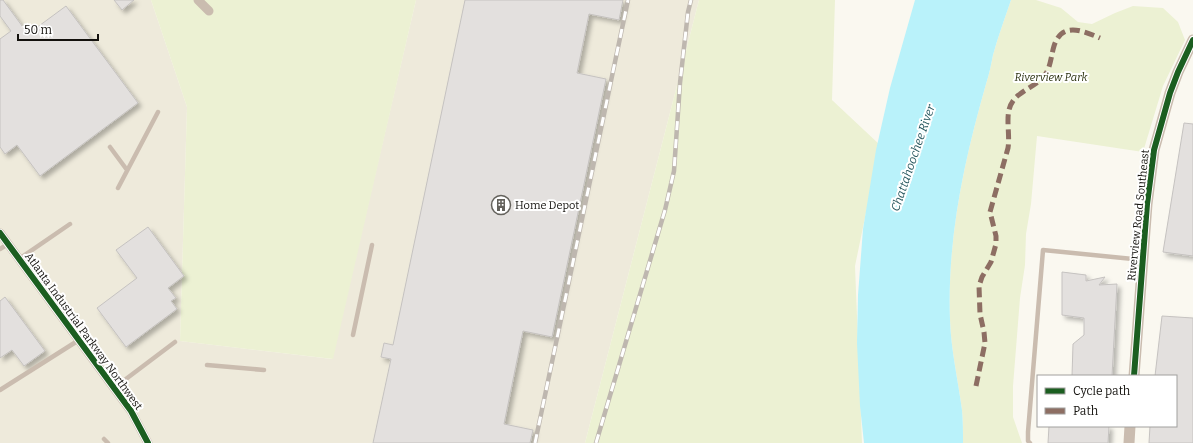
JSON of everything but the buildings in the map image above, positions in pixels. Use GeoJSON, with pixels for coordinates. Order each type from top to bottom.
{"type":"FeatureCollection","features":[{"type":"Feature","properties":{"kind":"street"},"geometry":{"type":"LineString","coordinates":[[198,0],[209,11]]}},
{"type":"Feature","properties":{"kind":"street","name":"Riverview Road Southeast"},"geometry":{"type":"LineString","coordinates":[[1134,375],[1150,177],[1158,132],[1170,93],[1193,40]]}},
{"type":"Feature","properties":{"kind":"street","name":"Atlanta Industrial Parkway Northwest"},"geometry":{"type":"LineString","coordinates":[[0,233],[114,388],[130,411],[148,443]]}},
{"type":"Feature","properties":{"kind":"street"},"geometry":{"type":"LineString","coordinates":[[1129,443],[1130,427]]}},
{"type":"Feature","properties":{"kind":"lane"},"geometry":{"type":"LineString","coordinates":[[118,188],[158,112]]}},
{"type":"Feature","properties":{"kind":"lane"},"geometry":{"type":"LineString","coordinates":[[110,147],[127,170]]}},
{"type":"Feature","properties":{"kind":"lane"},"geometry":{"type":"LineString","coordinates":[[19,258],[70,224]]}},
{"type":"Feature","properties":{"kind":"lane"},"geometry":{"type":"LineString","coordinates":[[0,249],[8,244]]}},
{"type":"Feature","properties":{"kind":"lane"},"geometry":{"type":"LineString","coordinates":[[353,336],[372,245]]}},
{"type":"Feature","properties":{"kind":"lane"},"geometry":{"type":"LineString","coordinates":[[1030,443],[1028,441],[1028,432],[1043,250],[1143,260]]}},
{"type":"Feature","properties":{"kind":"lane"},"geometry":{"type":"LineString","coordinates":[[0,390],[78,340]]}},
{"type":"Feature","properties":{"kind":"lane"},"geometry":{"type":"LineString","coordinates":[[114,388],[176,342]]}},
{"type":"Feature","properties":{"kind":"lane"},"geometry":{"type":"LineString","coordinates":[[207,365],[264,370]]}},
{"type":"Feature","properties":{"kind":"lane"},"geometry":{"type":"LineString","coordinates":[[104,439],[108,443]]}},
{"type":"Feature","properties":{"kind":"shaded area"},"geometry":{"type":"Polygon","coordinates":[[[0,0],[151,0],[187,107],[180,341],[332,359],[416,0],[699,0],[585,443],[0,443],[0,0]]]}},
{"type":"Feature","properties":{"kind":"green space"},"geometry":{"type":"Polygon","coordinates":[[[151,0],[416,0],[333,359],[180,341],[187,107],[151,0]]]}},
{"type":"Feature","properties":{"kind":"green space"},"geometry":{"type":"Polygon","coordinates":[[[699,0],[835,0],[832,100],[880,145],[855,266],[862,443],[585,443],[699,0]]]}},
{"type":"Feature","properties":{"kind":"green space","name":"Riverview Park"},"geometry":{"type":"Polygon","coordinates":[[[1011,0],[1036,0],[1061,8],[1078,22],[1092,24],[1133,6],[1163,8],[1178,22],[1185,40],[1163,86],[1143,152],[1037,136],[1031,204],[1026,234],[1025,265],[1020,298],[1013,386],[1013,417],[1022,443],[963,443],[962,410],[953,354],[950,320],[951,260],[954,230],[964,171],[978,113],[995,48],[1011,0]]]}},
{"type":"Feature","properties":{"kind":"water","name":"Chattahoochee River"},"geometry":{"type":"Polygon","coordinates":[[[915,0],[1011,0],[995,48],[978,113],[964,171],[954,230],[951,260],[950,320],[953,354],[962,410],[963,443],[864,443],[860,406],[857,343],[858,295],[863,229],[876,150],[890,88],[915,0]]]}},
{"type":"Feature","properties":{"kind":"railway"},"geometry":{"type":"LineString","coordinates":[[535,443],[628,0]]}},
{"type":"Feature","properties":{"kind":"railway"},"geometry":{"type":"LineString","coordinates":[[596,443],[665,210],[674,171],[680,83],[688,12],[691,0]]}},
{"type":"Feature","properties":{"kind":"marked path"},"geometry":{"type":"LineString","coordinates":[[976,386],[985,343],[980,314],[979,286],[982,277],[991,262],[996,244],[996,236],[990,212],[1008,148],[1008,119],[1011,105],[1014,99],[1045,75],[1050,65],[1054,46],[1062,33],[1074,30],[1100,38]]}},
{"type":"Feature","properties":{"kind":"cycle path"},"geometry":{"type":"LineString","coordinates":[[1134,375],[1147,204],[1154,150],[1170,93],[1193,40]]}},
{"type":"Feature","properties":{"kind":"cycle path"},"geometry":{"type":"LineString","coordinates":[[0,233],[131,411],[148,443]]}},
{"type":"Feature","properties":{"kind":"place","name":"Home Depot"},"geometry":{"type":"Point","coordinates":[501,205]}}]}
